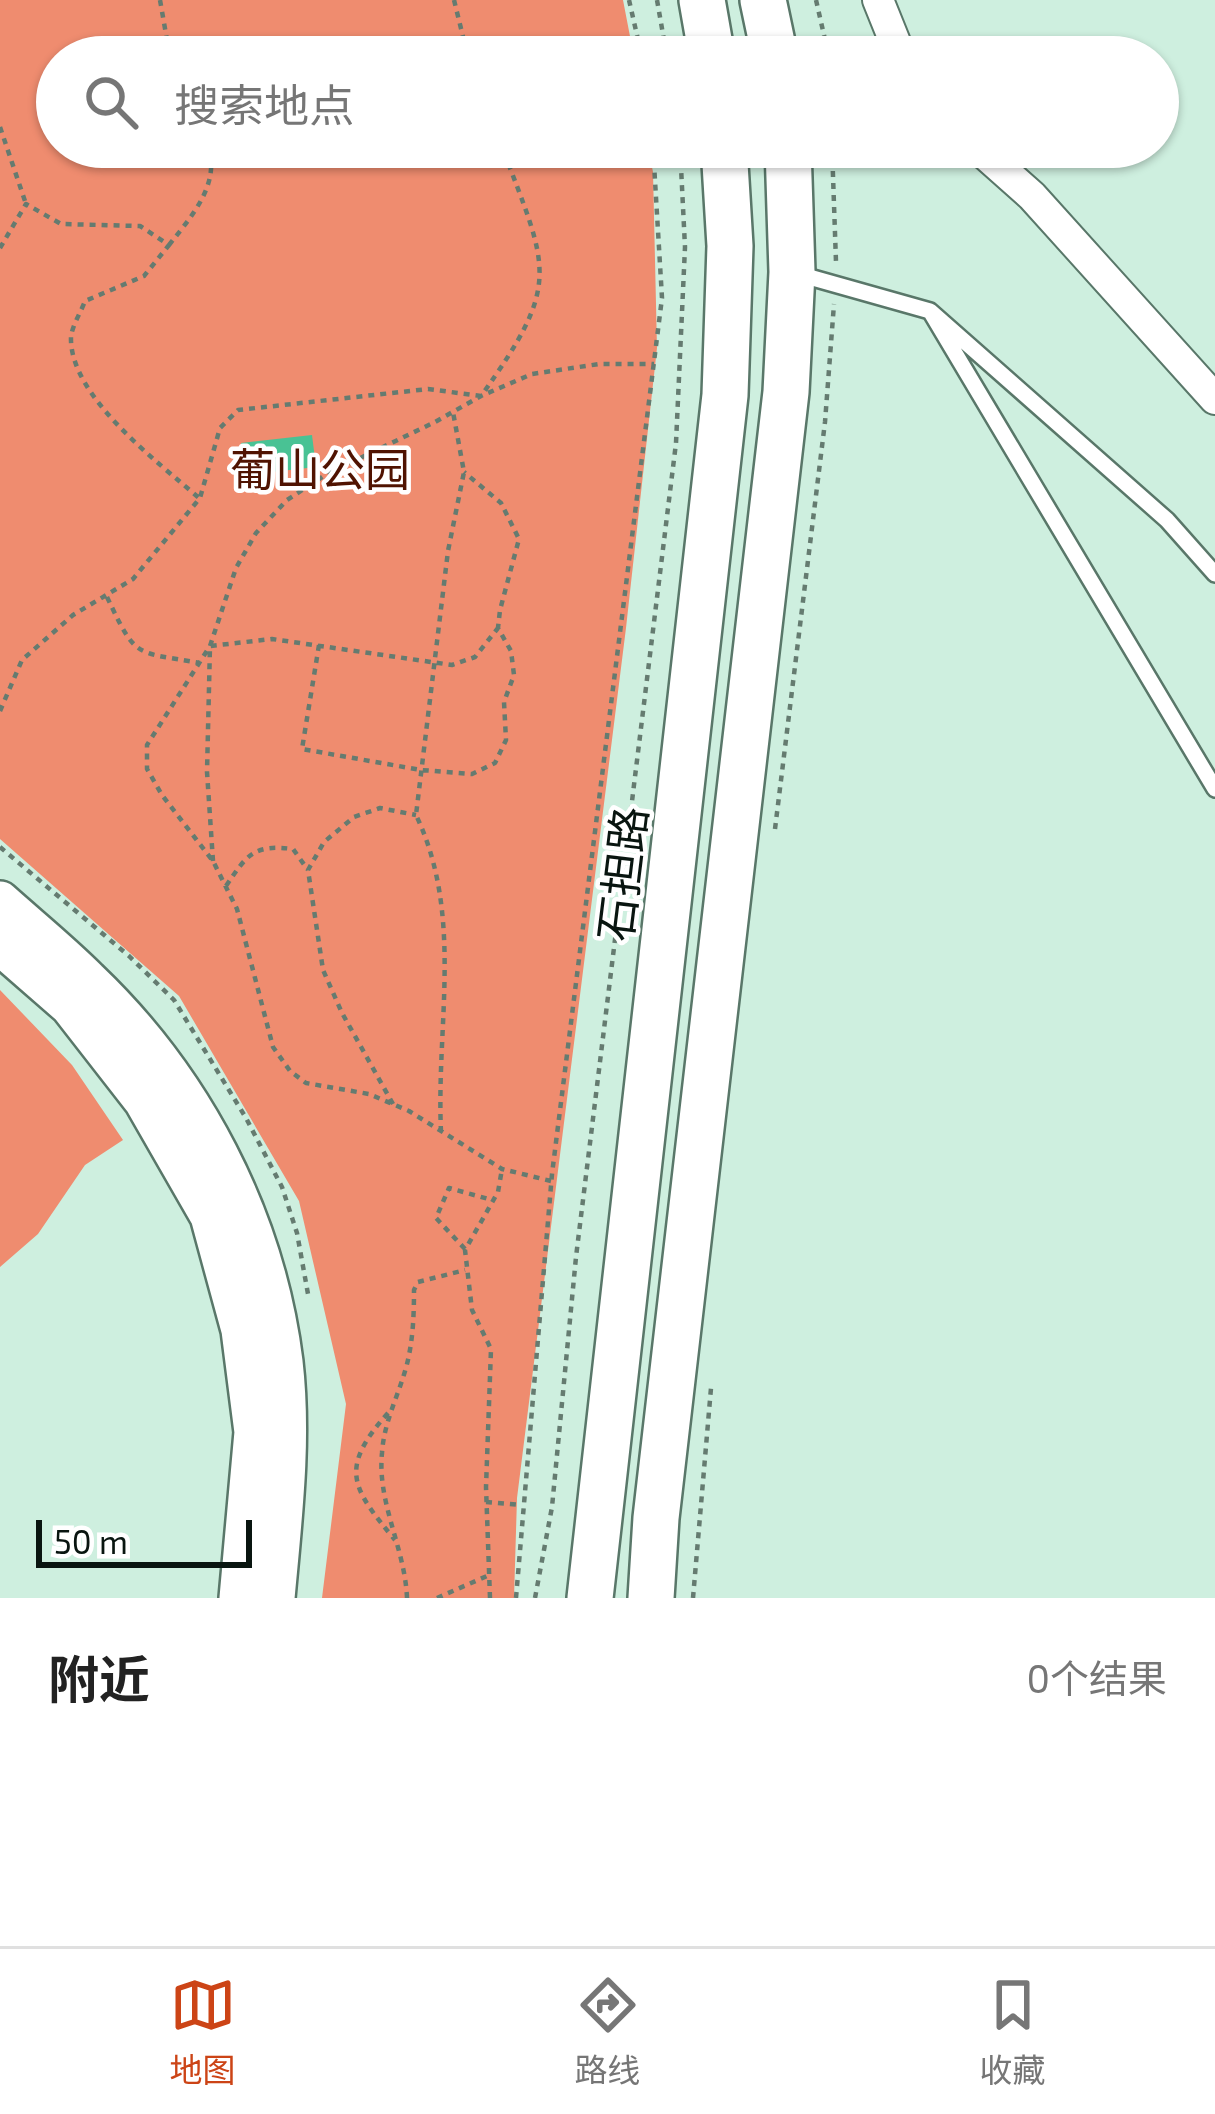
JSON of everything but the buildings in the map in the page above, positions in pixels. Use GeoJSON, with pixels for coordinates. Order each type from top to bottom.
{"type":"FeatureCollection","features":[{"type":"Feature","properties":{"kind":"main road"},"geometry":{"type":"LineString","coordinates":[[702,0],[708,36]]}},
{"type":"Feature","properties":{"kind":"main road"},"geometry":{"type":"LineString","coordinates":[[764,0],[771,36]]}},
{"type":"Feature","properties":{"kind":"main road","name":"石担路"},"geometry":{"type":"LineString","coordinates":[[590,1598],[725,395],[730,246],[725,168]]}},
{"type":"Feature","properties":{"kind":"main road"},"geometry":{"type":"LineString","coordinates":[[651,1598],[656,1518],[787,392],[792,272],[789,168]]}},
{"type":"Feature","properties":{"kind":"main road"},"geometry":{"type":"LineString","coordinates":[[0,901],[92,982],[172,1076],[223,1159],[260,1256],[283,1360],[287,1444],[275,1598]]}},
{"type":"Feature","properties":{"kind":"main road"},"geometry":{"type":"LineString","coordinates":[[0,945],[70,1006],[144,1101],[210,1216],[241,1330],[254,1432],[239,1598]]}},
{"type":"Feature","properties":{"kind":"street"},"geometry":{"type":"LineString","coordinates":[[878,0],[893,36]]}},
{"type":"Feature","properties":{"kind":"street"},"geometry":{"type":"LineString","coordinates":[[1001,168],[1032,196],[1215,399]]}},
{"type":"Feature","properties":{"kind":"lane"},"geometry":{"type":"LineString","coordinates":[[792,272],[930,311],[1167,520],[1215,574]]}},
{"type":"Feature","properties":{"kind":"lane"},"geometry":{"type":"LineString","coordinates":[[930,311],[1215,789]]}},
{"type":"Feature","properties":{"kind":"path"},"geometry":{"type":"LineString","coordinates":[[160,0],[166,36]]}},
{"type":"Feature","properties":{"kind":"path"},"geometry":{"type":"LineString","coordinates":[[454,0],[463,36]]}},
{"type":"Feature","properties":{"kind":"path"},"geometry":{"type":"LineString","coordinates":[[629,0],[637,36]]}},
{"type":"Feature","properties":{"kind":"path"},"geometry":{"type":"LineString","coordinates":[[657,0],[663,36]]}},
{"type":"Feature","properties":{"kind":"path"},"geometry":{"type":"LineString","coordinates":[[815,0],[824,36]]}},
{"type":"Feature","properties":{"kind":"path"},"geometry":{"type":"LineString","coordinates":[[0,127],[26,204],[61,224],[140,226],[169,245]]}},
{"type":"Feature","properties":{"kind":"path"},"geometry":{"type":"LineString","coordinates":[[200,498],[135,442],[90,390],[77,370],[71,334],[85,302],[144,276],[192,217],[211,180],[212,168]]}},
{"type":"Feature","properties":{"kind":"path"},"geometry":{"type":"LineString","coordinates":[[481,396],[521,340],[538,296],[542,263],[537,239],[510,168]]}},
{"type":"Feature","properties":{"kind":"path"},"geometry":{"type":"LineString","coordinates":[[516,1598],[551,1181],[662,298],[654,168]]}},
{"type":"Feature","properties":{"kind":"path","name":"石担路"},"geometry":{"type":"LineString","coordinates":[[536,1598],[552,1507],[576,1256],[676,443],[685,247],[681,168]]}},
{"type":"Feature","properties":{"kind":"path"},"geometry":{"type":"LineString","coordinates":[[0,248],[26,204]]}},
{"type":"Feature","properties":{"kind":"path"},"geometry":{"type":"LineString","coordinates":[[551,1181],[502,1169],[369,1094],[306,1083],[290,1071],[273,1047],[238,909],[213,861],[161,795],[147,769],[147,745],[210,646],[236,568],[256,533],[287,500],[325,475],[532,374],[599,364],[654,364]]}},
{"type":"Feature","properties":{"kind":"path"},"geometry":{"type":"LineString","coordinates":[[0,711],[22,660],[74,615],[133,579],[200,498],[220,428],[238,410],[428,388],[481,396]]}},
{"type":"Feature","properties":{"kind":"path"},"geometry":{"type":"LineString","coordinates":[[441,1132],[438,1077],[445,910],[431,847],[416,815],[448,551],[464,472],[452,412]]}},
{"type":"Feature","properties":{"kind":"path"},"geometry":{"type":"LineString","coordinates":[[210,646],[272,639],[434,664],[452,665],[475,657],[498,628],[519,539],[501,503],[464,472]]}},
{"type":"Feature","properties":{"kind":"path"},"geometry":{"type":"LineString","coordinates":[[106,595],[130,645],[200,663]]}},
{"type":"Feature","properties":{"kind":"path"},"geometry":{"type":"LineString","coordinates":[[319,645],[302,749],[472,774],[496,763],[506,740],[504,702],[514,675],[511,651],[498,628]]}},
{"type":"Feature","properties":{"kind":"path"},"geometry":{"type":"LineString","coordinates":[[210,646],[207,772],[213,861]]}},
{"type":"Feature","properties":{"kind":"path"},"geometry":{"type":"LineString","coordinates":[[308,869],[325,842],[354,817],[380,808],[416,815]]}},
{"type":"Feature","properties":{"kind":"path"},"geometry":{"type":"LineString","coordinates":[[226,886],[248,854],[272,846],[293,848],[308,869],[322,970],[394,1105]]}},
{"type":"Feature","properties":{"kind":"path"},"geometry":{"type":"LineString","coordinates":[[490,1598],[486,1502],[491,1349],[472,1310],[465,1250],[492,1200],[502,1169]]}},
{"type":"Feature","properties":{"kind":"path"},"geometry":{"type":"LineString","coordinates":[[465,1250],[436,1218],[449,1188],[492,1200]]}},
{"type":"Feature","properties":{"kind":"path"},"geometry":{"type":"LineString","coordinates":[[407,1598],[406,1567],[382,1489],[381,1454],[388,1413],[407,1364],[418,1282],[465,1270]]}},
{"type":"Feature","properties":{"kind":"path"},"geometry":{"type":"LineString","coordinates":[[388,1413],[373,1430],[357,1463],[355,1482],[360,1498],[399,1545]]}},
{"type":"Feature","properties":{"kind":"path"},"geometry":{"type":"LineString","coordinates":[[486,1502],[521,1505]]}},
{"type":"Feature","properties":{"kind":"path"},"geometry":{"type":"LineString","coordinates":[[437,1598],[488,1575]]}},
{"type":"Feature","properties":{"kind":"green space","name":"葡山公园"},"geometry":{"type":"Polygon","coordinates":[[[0,0],[623,0],[630,36],[36,36],[36,168],[652,168],[657,348],[517,1498],[514,1598],[322,1598],[346,1404],[299,1201],[179,996],[0,839],[0,0]]]}},
{"type":"Feature","properties":{"kind":"green space"},"geometry":{"type":"Polygon","coordinates":[[[0,990],[72,1065],[123,1140],[85,1165],[38,1234],[0,1267],[0,990]]]}}]}
